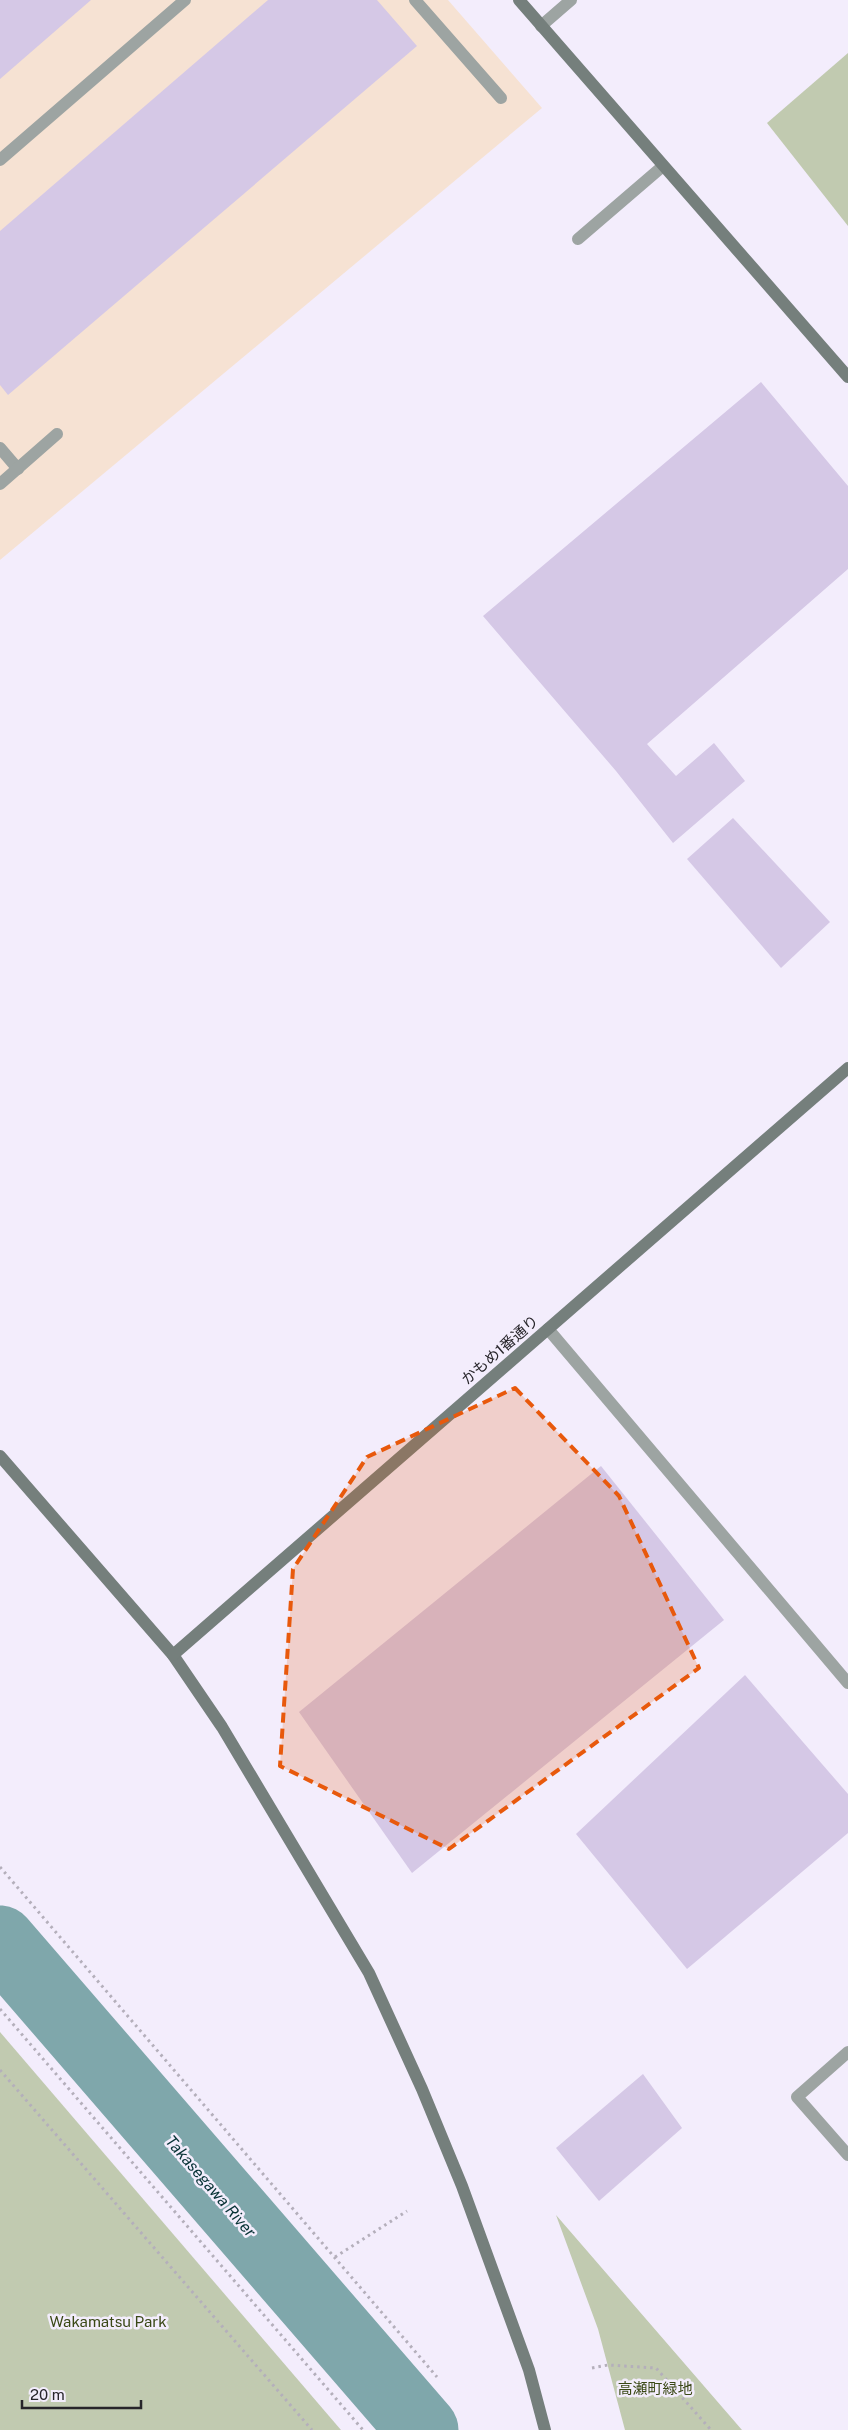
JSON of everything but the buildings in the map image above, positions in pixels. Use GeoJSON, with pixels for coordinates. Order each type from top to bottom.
{"type":"FeatureCollection","features":[{"type":"Feature","properties":{"kind":"street"},"geometry":{"type":"LineString","coordinates":[[0,160],[185,0]]}},
{"type":"Feature","properties":{"kind":"street"},"geometry":{"type":"LineString","coordinates":[[415,0],[501,98]]}},
{"type":"Feature","properties":{"kind":"street"},"geometry":{"type":"LineString","coordinates":[[519,0],[848,377]]}},
{"type":"Feature","properties":{"kind":"street"},"geometry":{"type":"LineString","coordinates":[[541,26],[570,0]]}},
{"type":"Feature","properties":{"kind":"street"},"geometry":{"type":"LineString","coordinates":[[578,239],[663,166]]}},
{"type":"Feature","properties":{"kind":"street"},"geometry":{"type":"LineString","coordinates":[[0,484],[57,434]]}},
{"type":"Feature","properties":{"kind":"street"},"geometry":{"type":"LineString","coordinates":[[0,448],[18,469]]}},
{"type":"Feature","properties":{"kind":"street","name":"かもめ1番通り"},"geometry":{"type":"LineString","coordinates":[[173,1655],[848,1068]]}},
{"type":"Feature","properties":{"kind":"street"},"geometry":{"type":"LineString","coordinates":[[548,1329],[848,1683]]}},
{"type":"Feature","properties":{"kind":"street"},"geometry":{"type":"LineString","coordinates":[[0,1456],[173,1655],[222,1727],[369,1973],[422,2089],[462,2186],[529,2370],[545,2430]]}},
{"type":"Feature","properties":{"kind":"street"},"geometry":{"type":"LineString","coordinates":[[848,2052],[797,2097],[848,2155]]}},
{"type":"Feature","properties":{"kind":"path"},"geometry":{"type":"LineString","coordinates":[[0,1867],[437,2377]]}},
{"type":"Feature","properties":{"kind":"path"},"geometry":{"type":"LineString","coordinates":[[0,2009],[363,2430]]}},
{"type":"Feature","properties":{"kind":"path"},"geometry":{"type":"LineString","coordinates":[[0,2070],[312,2430]]}},
{"type":"Feature","properties":{"kind":"path"},"geometry":{"type":"LineString","coordinates":[[335,2257],[407,2211]]}},
{"type":"Feature","properties":{"kind":"path"},"geometry":{"type":"LineString","coordinates":[[592,2368],[608,2365],[656,2368],[711,2430]]}},
{"type":"Feature","properties":{"kind":"highlighted area"},"geometry":{"type":"Polygon","coordinates":[[[515,1388],[619,1496],[699,1668],[449,1849],[280,1766],[293,1569],[367,1457],[515,1388]]]}},
{"type":"Feature","properties":{"kind":"shaded area"},"geometry":{"type":"Polygon","coordinates":[[[0,0],[448,0],[542,108],[0,560],[0,0]]]}},
{"type":"Feature","properties":{"kind":"green space"},"geometry":{"type":"Polygon","coordinates":[[[848,53],[848,226],[767,123],[848,53]]]}},
{"type":"Feature","properties":{"kind":"green space","name":"Wakamatsu Park"},"geometry":{"type":"Polygon","coordinates":[[[0,2032],[341,2430],[0,2430],[0,2032]]]}},
{"type":"Feature","properties":{"kind":"green space","name":"高瀬町緑地"},"geometry":{"type":"Polygon","coordinates":[[[556,2215],[742,2430],[625,2430],[598,2329],[556,2215]]]}},
{"type":"Feature","properties":{"kind":"waterway","name":"Takasegawa River"},"geometry":{"type":"LineString","coordinates":[[0,1941],[423,2430]]}}]}
